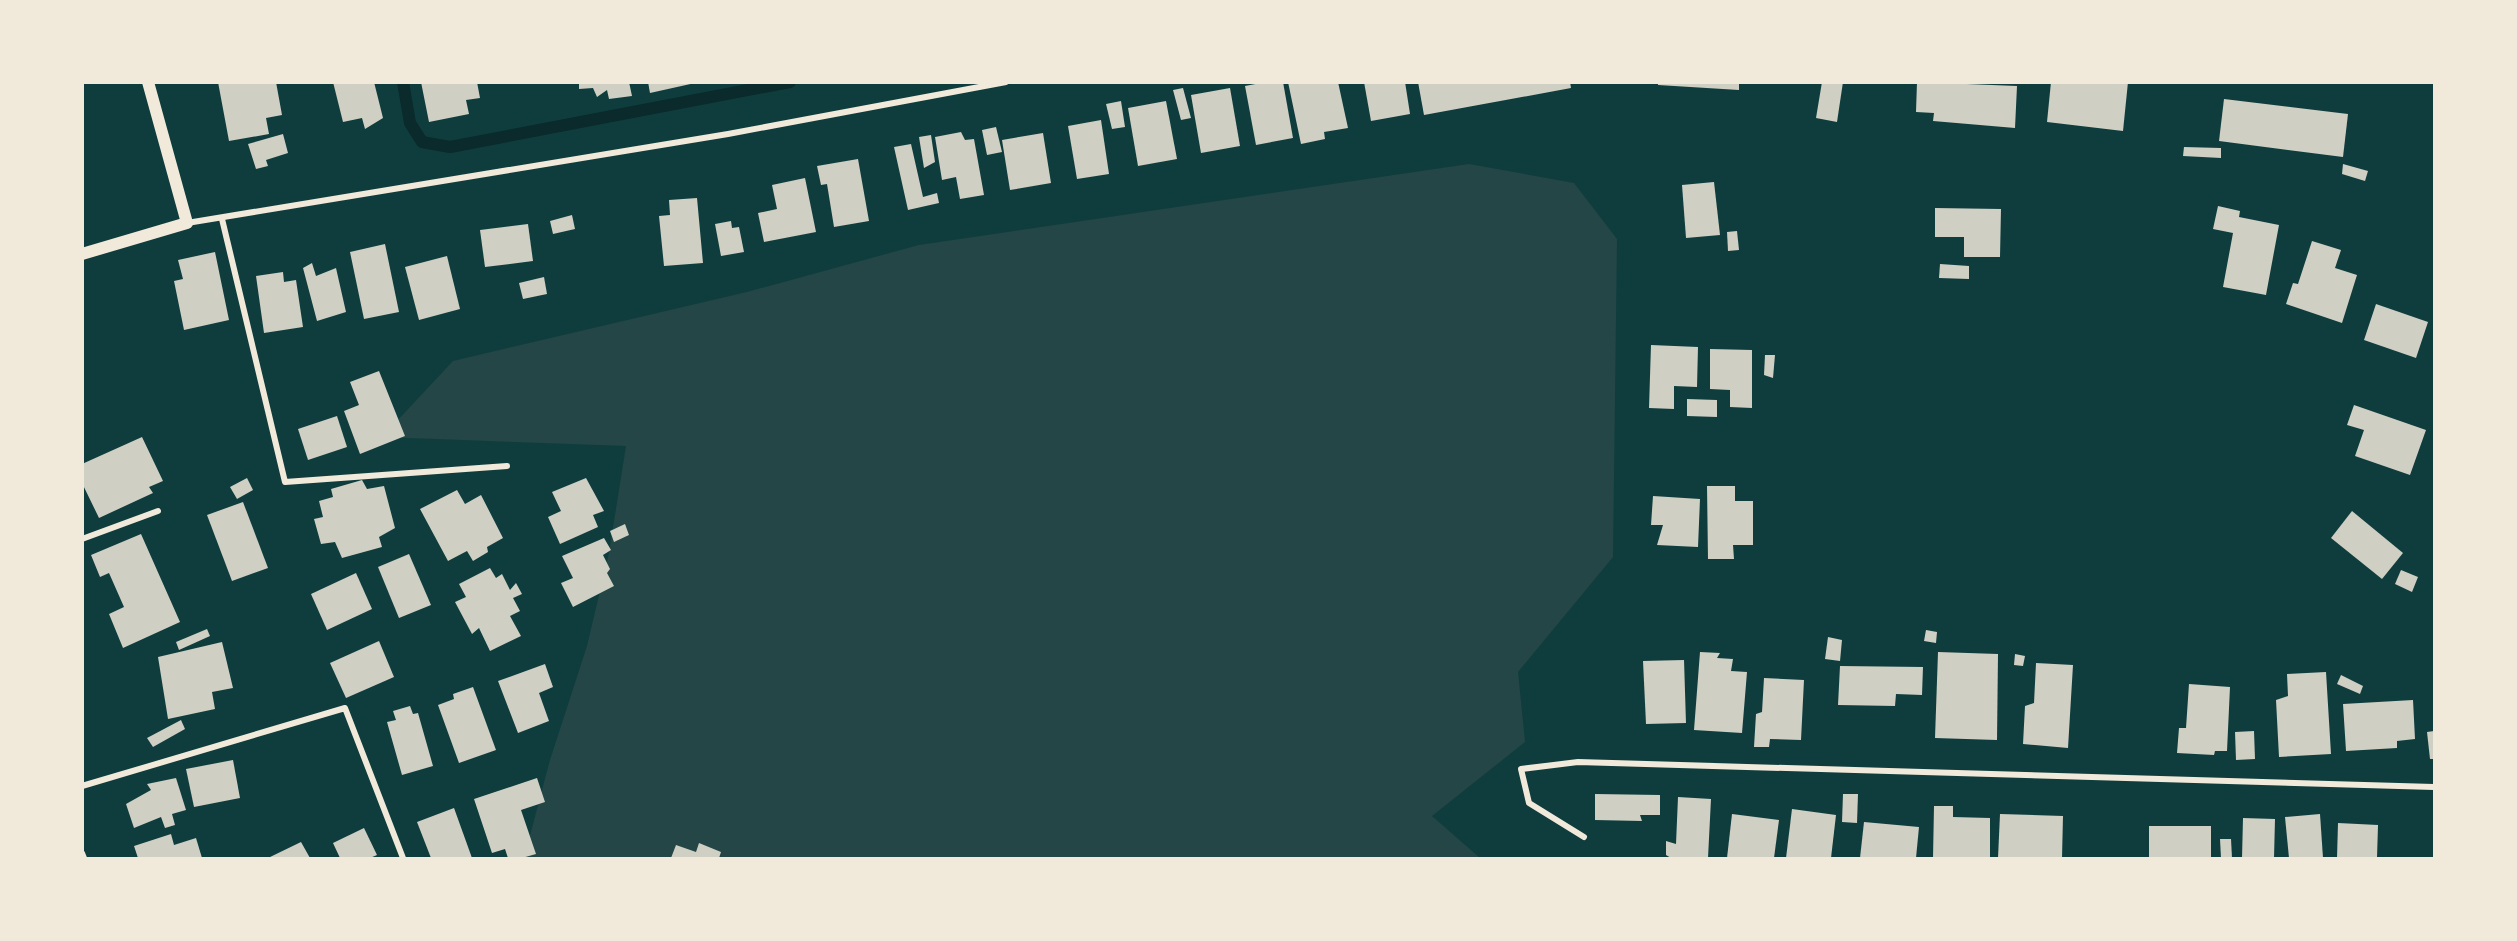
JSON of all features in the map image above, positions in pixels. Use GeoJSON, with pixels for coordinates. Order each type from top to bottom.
{"type":"FeatureCollection","features":[{"type":"Feature","properties":{"kind":"main road"},"geometry":{"type":"LineString","coordinates":[[82,254],[187,223],[148,82]]}},
{"type":"Feature","properties":{"kind":"street"},"geometry":{"type":"LineString","coordinates":[[187,223],[728,134],[1006,82]]}},
{"type":"Feature","properties":{"kind":"street"},"geometry":{"type":"LineString","coordinates":[[222,219],[285,482],[507,466]]}},
{"type":"Feature","properties":{"kind":"street"},"geometry":{"type":"LineString","coordinates":[[82,539],[158,511]]}},
{"type":"Feature","properties":{"kind":"street"},"geometry":{"type":"LineString","coordinates":[[82,786],[345,708],[403,858]]}},
{"type":"Feature","properties":{"kind":"street"},"geometry":{"type":"LineString","coordinates":[[1584,837],[1529,803],[1521,769],[1578,762],[2434,787]]}},
{"type":"Feature","properties":{"kind":"street"},"geometry":{"type":"LineString","coordinates":[[82,853],[84,858]]}},
{"type":"Feature","properties":{"kind":"shaded area"},"geometry":{"type":"Polygon","coordinates":[[[1469,164],[1574,183],[1617,239],[1613,557],[1518,672],[1525,742],[1432,816],[1480,858],[517,858],[528,843],[550,760],[587,646],[609,553],[626,446],[382,437],[453,361],[747,292],[919,245],[1469,164]]]}},
{"type":"Feature","properties":{"kind":"building"},"geometry":{"type":"Polygon","coordinates":[[[218,82],[276,82],[282,115],[266,118],[269,134],[229,141],[218,82]]]}},
{"type":"Feature","properties":{"kind":"building"},"geometry":{"type":"Polygon","coordinates":[[[333,82],[374,82],[383,118],[365,129],[362,118],[343,122],[333,82]]]}},
{"type":"Feature","properties":{"kind":"building"},"geometry":{"type":"Polygon","coordinates":[[[421,82],[477,82],[480,98],[466,100],[469,114],[429,122],[421,82]]]}},
{"type":"Feature","properties":{"kind":"building"},"geometry":{"type":"Polygon","coordinates":[[[579,82],[629,82],[632,96],[609,99],[607,90],[597,97],[593,88],[579,89],[579,82]]]}},
{"type":"Feature","properties":{"kind":"building"},"geometry":{"type":"Polygon","coordinates":[[[648,82],[695,82],[695,83],[650,93],[648,82]]]}},
{"type":"Feature","properties":{"kind":"building"},"geometry":{"type":"Polygon","coordinates":[[[1283,82],[1293,138],[1256,145],[1245,86],[1283,82]]]}},
{"type":"Feature","properties":{"kind":"building"},"geometry":{"type":"Polygon","coordinates":[[[1288,82],[1338,82],[1348,128],[1324,132],[1325,139],[1301,144],[1288,82]]]}},
{"type":"Feature","properties":{"kind":"building"},"geometry":{"type":"Polygon","coordinates":[[[1364,82],[1405,82],[1410,114],[1371,121],[1364,82]]]}},
{"type":"Feature","properties":{"kind":"building"},"geometry":{"type":"Polygon","coordinates":[[[1418,82],[1570,82],[1571,88],[1424,115],[1418,82]]]}},
{"type":"Feature","properties":{"kind":"building"},"geometry":{"type":"Polygon","coordinates":[[[1658,82],[1739,82],[1739,90],[1658,85],[1658,82]]]}},
{"type":"Feature","properties":{"kind":"building"},"geometry":{"type":"Polygon","coordinates":[[[1822,82],[1843,82],[1837,122],[1816,118],[1822,82]]]}},
{"type":"Feature","properties":{"kind":"building"},"geometry":{"type":"Polygon","coordinates":[[[1917,82],[2017,86],[2015,128],[1933,121],[1934,113],[1916,112],[1917,82]]]}},
{"type":"Feature","properties":{"kind":"building"},"geometry":{"type":"Polygon","coordinates":[[[2051,82],[2128,82],[2123,131],[2047,122],[2051,82]]]}},
{"type":"Feature","properties":{"kind":"building"},"geometry":{"type":"Polygon","coordinates":[[[1183,88],[1191,118],[1181,120],[1173,90],[1183,88]]]}},
{"type":"Feature","properties":{"kind":"building"},"geometry":{"type":"Polygon","coordinates":[[[1230,88],[1240,146],[1201,153],[1191,95],[1230,88]]]}},
{"type":"Feature","properties":{"kind":"building"},"geometry":{"type":"Polygon","coordinates":[[[2224,99],[2348,114],[2343,157],[2219,141],[2224,99]]]}},
{"type":"Feature","properties":{"kind":"building"},"geometry":{"type":"Polygon","coordinates":[[[1121,101],[1125,127],[1112,129],[1106,104],[1121,101]]]}},
{"type":"Feature","properties":{"kind":"building"},"geometry":{"type":"Polygon","coordinates":[[[1166,101],[1177,159],[1138,166],[1128,108],[1166,101]]]}},
{"type":"Feature","properties":{"kind":"building"},"geometry":{"type":"Polygon","coordinates":[[[1101,120],[1109,174],[1077,179],[1068,126],[1101,120]]]}},
{"type":"Feature","properties":{"kind":"building"},"geometry":{"type":"Polygon","coordinates":[[[996,127],[1002,152],[987,155],[982,130],[996,127]]]}},
{"type":"Feature","properties":{"kind":"building"},"geometry":{"type":"Polygon","coordinates":[[[961,132],[965,140],[974,139],[984,195],[960,199],[956,177],[942,180],[935,137],[961,132]]]}},
{"type":"Feature","properties":{"kind":"building"},"geometry":{"type":"Polygon","coordinates":[[[1043,133],[1051,183],[1010,190],[1002,140],[1043,133]]]}},
{"type":"Feature","properties":{"kind":"building"},"geometry":{"type":"Polygon","coordinates":[[[283,134],[288,153],[266,160],[268,166],[256,169],[248,144],[283,134]]]}},
{"type":"Feature","properties":{"kind":"building"},"geometry":{"type":"Polygon","coordinates":[[[931,135],[935,162],[924,168],[919,137],[931,135]]]}},
{"type":"Feature","properties":{"kind":"building"},"geometry":{"type":"Polygon","coordinates":[[[911,144],[923,197],[937,193],[939,203],[908,210],[894,147],[911,144]]]}},
{"type":"Feature","properties":{"kind":"building"},"geometry":{"type":"Polygon","coordinates":[[[2184,147],[2221,148],[2221,158],[2183,156],[2184,147]]]}},
{"type":"Feature","properties":{"kind":"building"},"geometry":{"type":"Polygon","coordinates":[[[858,159],[869,221],[834,227],[827,184],[821,185],[817,166],[858,159]]]}},
{"type":"Feature","properties":{"kind":"building"},"geometry":{"type":"Polygon","coordinates":[[[2343,164],[2368,171],[2365,181],[2342,174],[2343,164]]]}},
{"type":"Feature","properties":{"kind":"building"},"geometry":{"type":"Polygon","coordinates":[[[805,178],[816,232],[764,242],[758,213],[777,209],[772,185],[805,178]]]}},
{"type":"Feature","properties":{"kind":"building"},"geometry":{"type":"Polygon","coordinates":[[[1714,182],[1720,235],[1686,238],[1682,185],[1714,182]]]}},
{"type":"Feature","properties":{"kind":"building"},"geometry":{"type":"Polygon","coordinates":[[[697,198],[703,263],[664,266],[659,216],[670,215],[669,200],[697,198]]]}},
{"type":"Feature","properties":{"kind":"building"},"geometry":{"type":"Polygon","coordinates":[[[2218,206],[2240,211],[2239,217],[2279,225],[2266,295],[2223,287],[2233,233],[2213,229],[2218,206]]]}},
{"type":"Feature","properties":{"kind":"building"},"geometry":{"type":"Polygon","coordinates":[[[1935,208],[2001,209],[2000,257],[1964,257],[1964,237],[1935,237],[1935,208]]]}},
{"type":"Feature","properties":{"kind":"building"},"geometry":{"type":"Polygon","coordinates":[[[572,215],[575,229],[553,234],[550,221],[572,215]]]}},
{"type":"Feature","properties":{"kind":"building"},"geometry":{"type":"Polygon","coordinates":[[[731,221],[732,228],[739,227],[744,252],[721,256],[715,224],[731,221]]]}},
{"type":"Feature","properties":{"kind":"building"},"geometry":{"type":"Polygon","coordinates":[[[528,224],[533,261],[485,267],[480,230],[528,224]]]}},
{"type":"Feature","properties":{"kind":"building"},"geometry":{"type":"Polygon","coordinates":[[[1737,231],[1739,250],[1728,251],[1727,232],[1737,231]]]}},
{"type":"Feature","properties":{"kind":"building"},"geometry":{"type":"Polygon","coordinates":[[[2312,241],[2341,250],[2335,268],[2357,275],[2342,323],[2286,304],[2293,283],[2298,284],[2312,241]]]}},
{"type":"Feature","properties":{"kind":"building"},"geometry":{"type":"Polygon","coordinates":[[[385,244],[399,312],[364,319],[350,252],[385,244]]]}},
{"type":"Feature","properties":{"kind":"building"},"geometry":{"type":"Polygon","coordinates":[[[215,252],[229,320],[184,330],[174,281],[183,279],[178,260],[215,252]]]}},
{"type":"Feature","properties":{"kind":"building"},"geometry":{"type":"Polygon","coordinates":[[[447,256],[460,309],[419,320],[405,267],[447,256]]]}},
{"type":"Feature","properties":{"kind":"building"},"geometry":{"type":"Polygon","coordinates":[[[312,263],[316,276],[336,268],[346,312],[317,321],[303,268],[312,263]]]}},
{"type":"Feature","properties":{"kind":"building"},"geometry":{"type":"Polygon","coordinates":[[[1940,264],[1969,266],[1969,279],[1939,278],[1940,264]]]}},
{"type":"Feature","properties":{"kind":"building"},"geometry":{"type":"Polygon","coordinates":[[[283,272],[284,282],[296,280],[303,327],[264,333],[256,276],[283,272]]]}},
{"type":"Feature","properties":{"kind":"building"},"geometry":{"type":"Polygon","coordinates":[[[544,277],[547,294],[523,299],[519,283],[544,277]]]}},
{"type":"Feature","properties":{"kind":"building"},"geometry":{"type":"Polygon","coordinates":[[[2376,304],[2428,322],[2416,358],[2364,340],[2376,304]]]}},
{"type":"Feature","properties":{"kind":"building"},"geometry":{"type":"Polygon","coordinates":[[[1651,345],[1698,347],[1697,387],[1674,386],[1674,409],[1649,408],[1651,345]]]}},
{"type":"Feature","properties":{"kind":"building"},"geometry":{"type":"Polygon","coordinates":[[[1710,349],[1752,350],[1752,408],[1730,407],[1730,390],[1710,389],[1710,349]]]}},
{"type":"Feature","properties":{"kind":"building"},"geometry":{"type":"Polygon","coordinates":[[[1765,355],[1775,355],[1773,378],[1764,375],[1765,355]]]}},
{"type":"Feature","properties":{"kind":"building"},"geometry":{"type":"Polygon","coordinates":[[[379,371],[405,436],[360,454],[344,411],[359,405],[350,382],[379,371]]]}},
{"type":"Feature","properties":{"kind":"building"},"geometry":{"type":"Polygon","coordinates":[[[1687,399],[1717,400],[1717,417],[1687,416],[1687,399]]]}},
{"type":"Feature","properties":{"kind":"building"},"geometry":{"type":"Polygon","coordinates":[[[2354,405],[2426,430],[2410,475],[2355,456],[2364,430],[2347,425],[2354,405]]]}},
{"type":"Feature","properties":{"kind":"building"},"geometry":{"type":"Polygon","coordinates":[[[337,416],[347,447],[308,460],[298,429],[337,416]]]}},
{"type":"Feature","properties":{"kind":"building"},"geometry":{"type":"Polygon","coordinates":[[[142,437],[163,481],[149,487],[153,493],[99,518],[82,483],[82,464],[142,437]]]}},
{"type":"Feature","properties":{"kind":"building"},"geometry":{"type":"Polygon","coordinates":[[[247,478],[253,490],[237,499],[230,487],[247,478]]]}},
{"type":"Feature","properties":{"kind":"building"},"geometry":{"type":"Polygon","coordinates":[[[586,478],[604,511],[593,515],[598,527],[560,544],[548,517],[561,511],[552,492],[586,478]]]}},
{"type":"Feature","properties":{"kind":"building"},"geometry":{"type":"Polygon","coordinates":[[[362,480],[367,489],[384,486],[395,528],[379,537],[382,547],[342,558],[335,542],[321,544],[314,519],[323,517],[319,501],[333,497],[331,489],[362,480]]]}},
{"type":"Feature","properties":{"kind":"building"},"geometry":{"type":"Polygon","coordinates":[[[1707,486],[1735,486],[1735,501],[1753,501],[1753,545],[1733,545],[1734,559],[1708,559],[1707,486]]]}},
{"type":"Feature","properties":{"kind":"building"},"geometry":{"type":"Polygon","coordinates":[[[457,490],[465,504],[481,495],[503,538],[487,547],[488,552],[473,561],[467,551],[448,561],[420,509],[457,490]]]}},
{"type":"Feature","properties":{"kind":"building"},"geometry":{"type":"Polygon","coordinates":[[[1653,496],[1700,499],[1698,547],[1657,545],[1663,525],[1651,525],[1653,496]]]}},
{"type":"Feature","properties":{"kind":"building"},"geometry":{"type":"Polygon","coordinates":[[[243,502],[268,568],[232,581],[207,515],[243,502]]]}},
{"type":"Feature","properties":{"kind":"building"},"geometry":{"type":"Polygon","coordinates":[[[2352,511],[2403,553],[2382,579],[2331,538],[2352,511]]]}},
{"type":"Feature","properties":{"kind":"building"},"geometry":{"type":"Polygon","coordinates":[[[625,524],[629,535],[614,542],[610,531],[625,524]]]}},
{"type":"Feature","properties":{"kind":"building"},"geometry":{"type":"Polygon","coordinates":[[[141,534],[180,622],[123,648],[109,614],[124,607],[109,573],[100,577],[91,555],[141,534]]]}},
{"type":"Feature","properties":{"kind":"building"},"geometry":{"type":"Polygon","coordinates":[[[604,538],[611,550],[603,555],[610,569],[607,573],[614,586],[573,607],[561,583],[573,578],[562,556],[604,538]]]}},
{"type":"Feature","properties":{"kind":"building"},"geometry":{"type":"Polygon","coordinates":[[[409,554],[431,605],[399,618],[378,567],[409,554]]]}},
{"type":"Feature","properties":{"kind":"building"},"geometry":{"type":"Polygon","coordinates":[[[490,568],[496,578],[502,574],[510,590],[516,583],[522,594],[513,598],[520,611],[510,616],[521,636],[490,651],[479,628],[472,634],[455,602],[466,597],[459,584],[490,568]]]}},
{"type":"Feature","properties":{"kind":"building"},"geometry":{"type":"Polygon","coordinates":[[[2401,570],[2418,577],[2412,592],[2395,584],[2401,570]]]}},
{"type":"Feature","properties":{"kind":"building"},"geometry":{"type":"Polygon","coordinates":[[[356,573],[372,609],[327,630],[311,594],[356,573]]]}},
{"type":"Feature","properties":{"kind":"building"},"geometry":{"type":"Polygon","coordinates":[[[207,629],[210,636],[179,650],[176,642],[207,629]]]}},
{"type":"Feature","properties":{"kind":"building"},"geometry":{"type":"Polygon","coordinates":[[[1926,630],[1937,632],[1936,643],[1924,641],[1926,630]]]}},
{"type":"Feature","properties":{"kind":"building"},"geometry":{"type":"Polygon","coordinates":[[[1828,637],[1842,640],[1840,661],[1825,659],[1828,637]]]}},
{"type":"Feature","properties":{"kind":"building"},"geometry":{"type":"Polygon","coordinates":[[[379,641],[394,677],[346,698],[330,663],[379,641]]]}},
{"type":"Feature","properties":{"kind":"building"},"geometry":{"type":"Polygon","coordinates":[[[222,642],[233,688],[212,692],[215,709],[168,719],[158,657],[222,642]]]}},
{"type":"Feature","properties":{"kind":"building"},"geometry":{"type":"Polygon","coordinates":[[[1700,652],[1720,653],[1717,658],[1733,659],[1731,671],[1747,672],[1742,733],[1694,730],[1700,652]]]}},
{"type":"Feature","properties":{"kind":"building"},"geometry":{"type":"Polygon","coordinates":[[[1938,652],[1998,654],[1997,740],[1935,738],[1938,652]]]}},
{"type":"Feature","properties":{"kind":"building"},"geometry":{"type":"Polygon","coordinates":[[[2015,654],[2025,656],[2023,666],[2014,665],[2015,654]]]}},
{"type":"Feature","properties":{"kind":"building"},"geometry":{"type":"Polygon","coordinates":[[[1684,660],[1686,723],[1646,724],[1643,661],[1684,660]]]}},
{"type":"Feature","properties":{"kind":"building"},"geometry":{"type":"Polygon","coordinates":[[[2036,663],[2073,665],[2068,748],[2023,744],[2025,706],[2034,703],[2036,663]]]}},
{"type":"Feature","properties":{"kind":"building"},"geometry":{"type":"Polygon","coordinates":[[[545,664],[553,687],[539,693],[549,721],[518,733],[498,681],[545,664]]]}},
{"type":"Feature","properties":{"kind":"building"},"geometry":{"type":"Polygon","coordinates":[[[1840,666],[1923,667],[1922,695],[1896,694],[1895,706],[1838,705],[1840,666]]]}},
{"type":"Feature","properties":{"kind":"building"},"geometry":{"type":"Polygon","coordinates":[[[2326,672],[2331,754],[2279,757],[2276,700],[2288,696],[2287,674],[2326,672]]]}},
{"type":"Feature","properties":{"kind":"building"},"geometry":{"type":"Polygon","coordinates":[[[2341,675],[2363,686],[2360,694],[2337,684],[2341,675]]]}},
{"type":"Feature","properties":{"kind":"building"},"geometry":{"type":"Polygon","coordinates":[[[1764,678],[1804,680],[1801,740],[1770,739],[1769,747],[1754,747],[1756,714],[1762,712],[1764,678]]]}},
{"type":"Feature","properties":{"kind":"building"},"geometry":{"type":"Polygon","coordinates":[[[2189,684],[2230,687],[2227,751],[2215,751],[2214,755],[2177,753],[2179,728],[2186,728],[2189,684]]]}},
{"type":"Feature","properties":{"kind":"building"},"geometry":{"type":"Polygon","coordinates":[[[473,687],[496,750],[459,763],[438,705],[454,699],[453,694],[473,687]]]}},
{"type":"Feature","properties":{"kind":"building"},"geometry":{"type":"Polygon","coordinates":[[[2413,700],[2415,739],[2397,741],[2397,748],[2346,751],[2343,704],[2413,700]]]}},
{"type":"Feature","properties":{"kind":"building"},"geometry":{"type":"Polygon","coordinates":[[[410,706],[413,714],[418,713],[433,766],[402,775],[387,722],[396,720],[393,711],[410,706]]]}},
{"type":"Feature","properties":{"kind":"building"},"geometry":{"type":"Polygon","coordinates":[[[181,720],[185,729],[153,747],[147,738],[181,720]]]}},
{"type":"Feature","properties":{"kind":"building"},"geometry":{"type":"Polygon","coordinates":[[[2254,731],[2255,759],[2236,760],[2235,732],[2254,731]]]}},
{"type":"Feature","properties":{"kind":"building"},"geometry":{"type":"Polygon","coordinates":[[[2434,731],[2434,759],[2430,759],[2427,732],[2434,731]]]}},
{"type":"Feature","properties":{"kind":"building"},"geometry":{"type":"Polygon","coordinates":[[[233,760],[240,798],[194,807],[186,769],[233,760]]]}},
{"type":"Feature","properties":{"kind":"building"},"geometry":{"type":"Polygon","coordinates":[[[176,778],[186,810],[172,814],[175,825],[165,828],[161,817],[134,828],[126,804],[151,790],[147,784],[176,778]]]}},
{"type":"Feature","properties":{"kind":"building"},"geometry":{"type":"Polygon","coordinates":[[[537,778],[545,802],[521,810],[536,854],[522,858],[508,858],[505,849],[492,853],[474,799],[537,778]]]}},
{"type":"Feature","properties":{"kind":"building"},"geometry":{"type":"Polygon","coordinates":[[[1595,794],[1660,795],[1660,815],[1640,815],[1642,821],[1595,820],[1595,794]]]}},
{"type":"Feature","properties":{"kind":"building"},"geometry":{"type":"Polygon","coordinates":[[[1843,794],[1858,794],[1857,823],[1842,822],[1843,794]]]}},
{"type":"Feature","properties":{"kind":"building"},"geometry":{"type":"Polygon","coordinates":[[[1678,797],[1711,799],[1708,858],[1671,858],[1666,855],[1666,841],[1676,844],[1678,797]]]}},
{"type":"Feature","properties":{"kind":"building"},"geometry":{"type":"Polygon","coordinates":[[[1934,806],[1953,806],[1953,817],[1990,818],[1990,858],[1933,858],[1934,806]]]}},
{"type":"Feature","properties":{"kind":"building"},"geometry":{"type":"Polygon","coordinates":[[[454,808],[472,858],[431,858],[417,822],[454,808]]]}},
{"type":"Feature","properties":{"kind":"building"},"geometry":{"type":"Polygon","coordinates":[[[1792,809],[1836,815],[1831,858],[1786,858],[1792,809]]]}},
{"type":"Feature","properties":{"kind":"building"},"geometry":{"type":"Polygon","coordinates":[[[1732,814],[1779,820],[1774,858],[1727,858],[1732,814]]]}},
{"type":"Feature","properties":{"kind":"building"},"geometry":{"type":"Polygon","coordinates":[[[2000,814],[2063,816],[2062,858],[1998,858],[2000,814]]]}},
{"type":"Feature","properties":{"kind":"building"},"geometry":{"type":"Polygon","coordinates":[[[2320,814],[2323,858],[2289,858],[2285,817],[2320,814]]]}},
{"type":"Feature","properties":{"kind":"building"},"geometry":{"type":"Polygon","coordinates":[[[2243,818],[2275,819],[2274,858],[2242,858],[2243,818]]]}},
{"type":"Feature","properties":{"kind":"building"},"geometry":{"type":"Polygon","coordinates":[[[1864,822],[1919,827],[1916,858],[1860,858],[1864,822]]]}},
{"type":"Feature","properties":{"kind":"building"},"geometry":{"type":"Polygon","coordinates":[[[2338,823],[2378,825],[2377,858],[2337,858],[2338,823]]]}},
{"type":"Feature","properties":{"kind":"building"},"geometry":{"type":"Polygon","coordinates":[[[2149,826],[2211,826],[2211,858],[2149,858],[2149,826]]]}},
{"type":"Feature","properties":{"kind":"building"},"geometry":{"type":"Polygon","coordinates":[[[364,828],[377,855],[370,858],[340,858],[333,843],[364,828]]]}},
{"type":"Feature","properties":{"kind":"building"},"geometry":{"type":"Polygon","coordinates":[[[171,834],[174,845],[196,838],[202,858],[138,858],[134,846],[171,834]]]}},
{"type":"Feature","properties":{"kind":"building"},"geometry":{"type":"Polygon","coordinates":[[[2220,839],[2231,839],[2232,858],[2221,858],[2220,839]]]}},
{"type":"Feature","properties":{"kind":"building"},"geometry":{"type":"Polygon","coordinates":[[[301,842],[310,858],[268,858],[301,842]]]}},
{"type":"Feature","properties":{"kind":"building"},"geometry":{"type":"Polygon","coordinates":[[[699,843],[721,852],[719,858],[671,858],[676,845],[696,852],[699,843]]]}},
{"type":"Feature","properties":{"kind":"waterway"},"geometry":{"type":"LineString","coordinates":[[403,82],[410,123],[422,142],[450,147],[790,82]]}}]}
